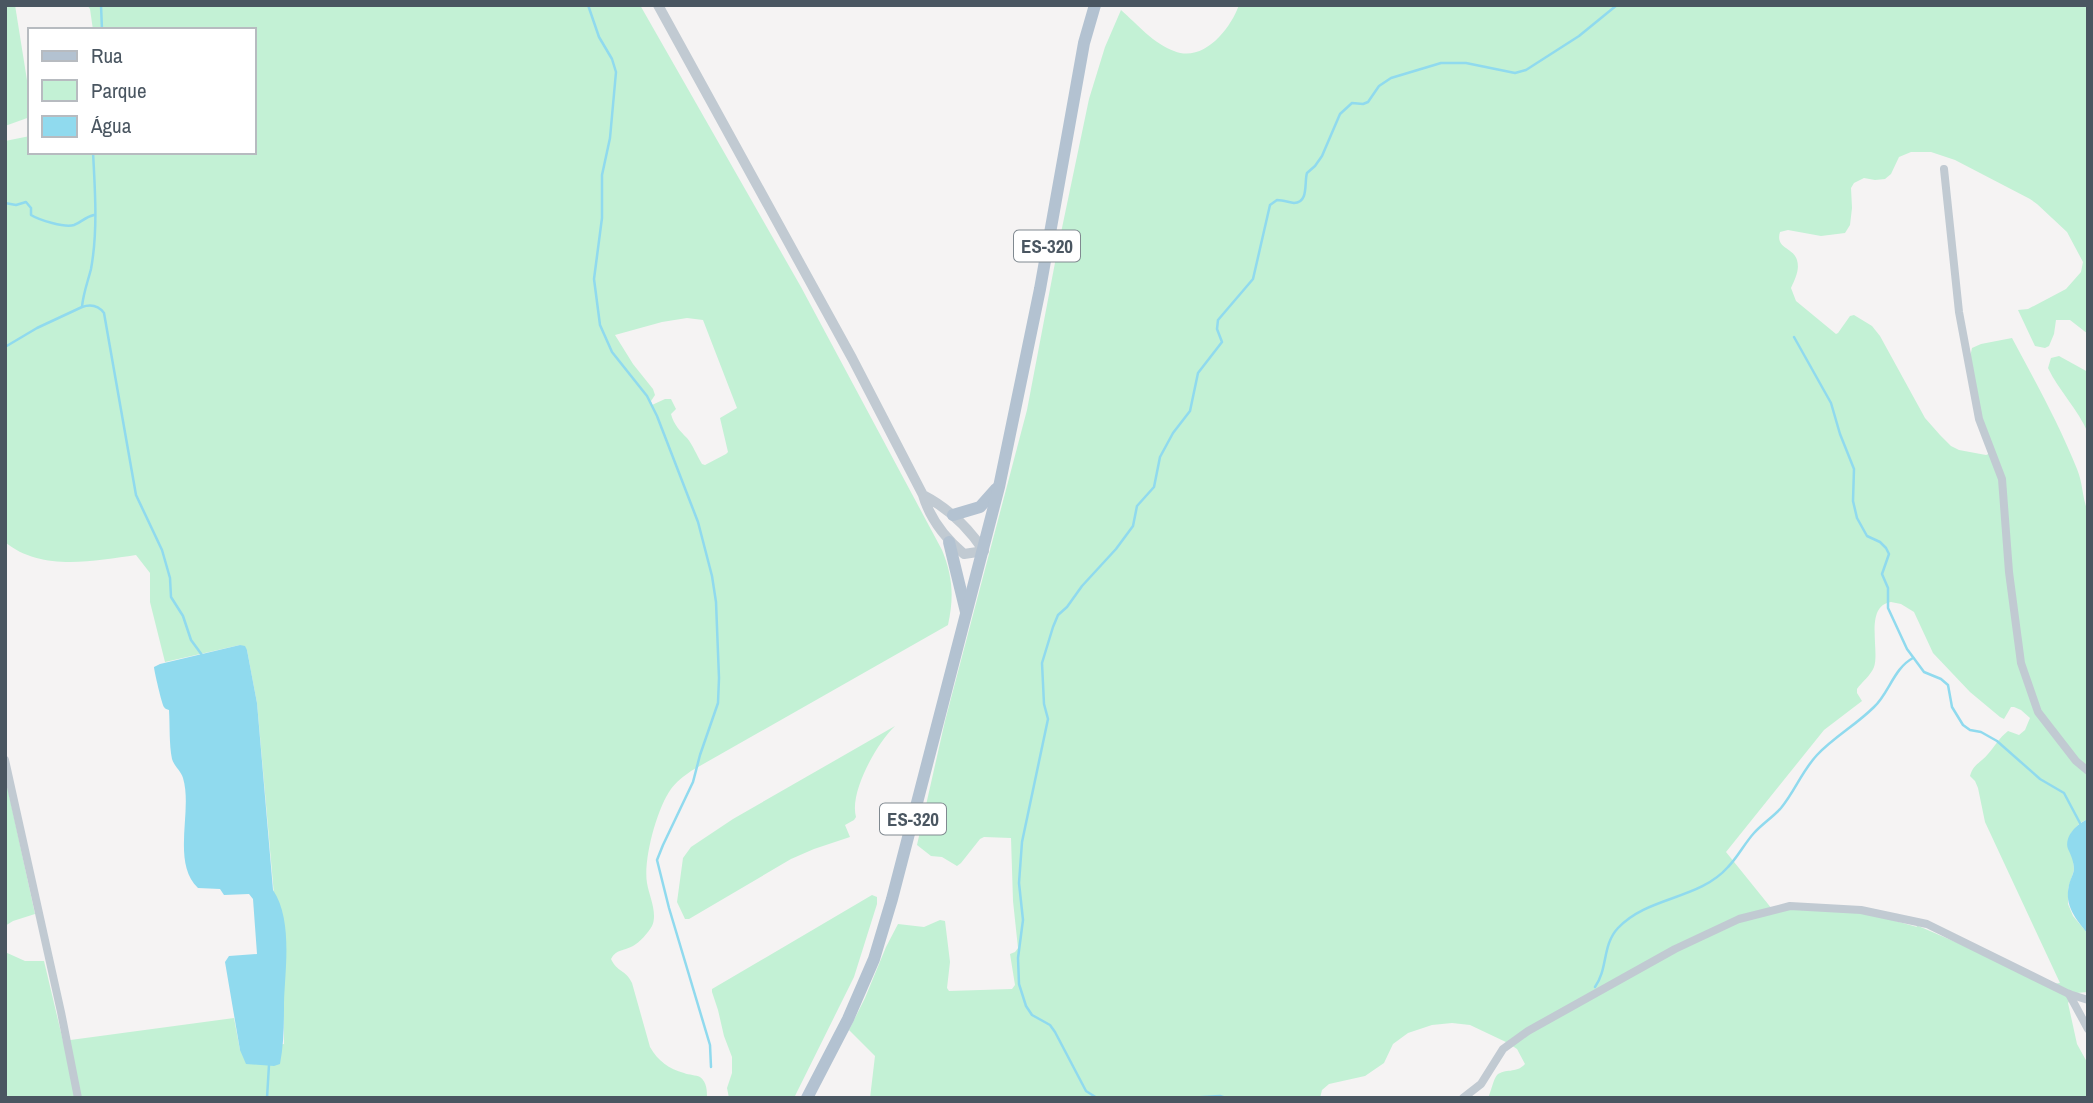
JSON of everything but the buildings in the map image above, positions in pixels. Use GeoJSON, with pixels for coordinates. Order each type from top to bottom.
{"type":"FeatureCollection","features":[{"type":"Feature","properties":{"kind":"main road","name":"ES-320"},"geometry":{"type":"LineString","coordinates":[[807,1098],[848,1019],[874,960],[984,551],[1040,289],[1079,70],[1095,5]]}},
{"type":"Feature","properties":{"kind":"main road"},"geometry":{"type":"LineString","coordinates":[[953,515],[980,507],[999,486]]}},
{"type":"Feature","properties":{"kind":"main road"},"geometry":{"type":"LineString","coordinates":[[949,541],[966,616]]}},
{"type":"Feature","properties":{"kind":"street"},"geometry":{"type":"LineString","coordinates":[[658,5],[852,358],[923,495],[928,511],[949,541],[964,554],[984,551],[972,533],[953,515],[923,495]]}},
{"type":"Feature","properties":{"kind":"street"},"geometry":{"type":"LineString","coordinates":[[1944,169],[1961,325],[1979,419],[2002,479],[2009,572],[2021,663],[2038,712],[2076,761],[2088,771]]}},
{"type":"Feature","properties":{"kind":"street"},"geometry":{"type":"LineString","coordinates":[[5,760],[78,1098]]}},
{"type":"Feature","properties":{"kind":"street"},"geometry":{"type":"LineString","coordinates":[[1463,1098],[1481,1084],[1503,1049],[1528,1031],[1675,949],[1739,919],[1790,906],[1861,910],[1927,924],[2069,994],[2088,1000]]}},
{"type":"Feature","properties":{"kind":"street"},"geometry":{"type":"LineString","coordinates":[[2069,994],[2088,1029]]}},
{"type":"Feature","properties":{"kind":"green space"},"geometry":{"type":"Polygon","coordinates":[[[5,5],[15,5],[28,86],[28,118],[5,126],[5,5]]]}},
{"type":"Feature","properties":{"kind":"green space"},"geometry":{"type":"Polygon","coordinates":[[[87,5],[640,5],[801,287],[942,550],[951,587],[948,625],[691,771],[675,784],[666,798],[656,821],[647,861],[647,883],[654,921],[638,942],[618,952],[611,959],[632,983],[653,1052],[669,1067],[700,1077],[707,1090],[707,1098],[5,1098],[5,952],[25,961],[44,961],[63,1041],[234,1018],[240,1050],[284,1044],[284,1007],[257,703],[247,650],[240,645],[165,662],[150,602],[150,573],[136,555],[86,561],[51,561],[35,558],[5,542],[5,141],[28,136],[28,154],[256,154],[256,28],[93,28],[87,5]],[[687,318],[662,322],[615,335],[653,389],[655,395],[651,401],[652,405],[671,399],[676,409],[671,414],[674,421],[702,464],[705,465],[728,452],[720,418],[737,408],[703,320],[687,318]]]}},
{"type":"Feature","properties":{"kind":"green space"},"geometry":{"type":"Polygon","coordinates":[[[1239,5],[2088,5],[2088,334],[2070,320],[2056,320],[2049,346],[2035,346],[2018,310],[2028,309],[2066,289],[2081,272],[2083,262],[2067,232],[2030,199],[1955,160],[1931,152],[1911,152],[1899,157],[1891,174],[1885,179],[1864,178],[1854,183],[1851,188],[1850,225],[1845,233],[1821,236],[1788,230],[1780,232],[1779,238],[1782,245],[1797,260],[1797,271],[1791,288],[1796,301],[1836,334],[1850,316],[1854,315],[1872,326],[1925,418],[1951,446],[1959,450],[1986,455],[1991,453],[1980,419],[1970,357],[1972,348],[2012,338],[2055,419],[2079,474],[2088,511],[2088,819],[2071,833],[2074,870],[2068,889],[2068,904],[2073,916],[2088,934],[2088,992],[2076,993],[2068,1003],[2077,1044],[2088,1064],[2088,1098],[1488,1098],[1497,1075],[1525,1064],[1517,1049],[1508,1043],[1470,1025],[1452,1023],[1432,1025],[1408,1033],[1393,1044],[1384,1063],[1365,1076],[1329,1084],[1322,1090],[1320,1098],[870,1098],[875,1056],[849,1030],[898,924],[924,927],[940,920],[945,921],[950,962],[947,988],[949,991],[1012,989],[1015,985],[1010,954],[1018,948],[1011,838],[980,839],[957,866],[942,857],[931,856],[917,845],[945,721],[1027,410],[1089,99],[1105,47],[1121,10],[1160,44],[1185,53],[1195,52],[1214,42],[1235,15],[1239,5]],[[1891,602],[1878,611],[1875,620],[1874,667],[1857,689],[1862,701],[1824,730],[1726,852],[1772,909],[1824,908],[1874,915],[1917,927],[1916,925],[2053,984],[2060,983],[1985,822],[1978,788],[1970,776],[1975,766],[2008,731],[2019,735],[2025,730],[2030,718],[2021,710],[2011,707],[2004,719],[1970,692],[1933,653],[1914,612],[1901,604],[1891,602]]]}},
{"type":"Feature","properties":{"kind":"green space"},"geometry":{"type":"Polygon","coordinates":[[[2059,356],[2088,372],[2088,433],[2048,368],[2051,358],[2059,356]]]}},
{"type":"Feature","properties":{"kind":"green space"},"geometry":{"type":"Polygon","coordinates":[[[895,726],[880,744],[866,768],[857,795],[856,817],[845,825],[850,837],[791,859],[685,919],[677,902],[683,858],[691,847],[733,819],[895,726]]]}},
{"type":"Feature","properties":{"kind":"green space"},"geometry":{"type":"Polygon","coordinates":[[[5,776],[35,914],[5,926],[5,776]]]}},
{"type":"Feature","properties":{"kind":"green space"},"geometry":{"type":"Polygon","coordinates":[[[872,895],[877,897],[877,904],[854,977],[794,1098],[729,1098],[727,1088],[732,1073],[732,1057],[712,989],[872,895]]]}},
{"type":"Feature","properties":{"kind":"water"},"geometry":{"type":"Polygon","coordinates":[[[240,645],[247,650],[257,703],[273,890],[286,930],[283,1041],[280,1064],[274,1066],[246,1064],[240,1050],[225,962],[229,956],[257,954],[253,899],[249,894],[224,895],[220,889],[198,888],[190,877],[184,850],[185,791],[182,775],[172,759],[169,710],[163,705],[154,667],[240,645]]]}},
{"type":"Feature","properties":{"kind":"water"},"geometry":{"type":"Polygon","coordinates":[[[2088,819],[2088,934],[2072,912],[2068,899],[2074,870],[2067,844],[2072,831],[2088,819]]]}},
{"type":"Feature","properties":{"kind":"waterway"},"geometry":{"type":"LineString","coordinates":[[101,5],[102,28]]}},
{"type":"Feature","properties":{"kind":"waterway"},"geometry":{"type":"LineString","coordinates":[[588,5],[599,37],[616,72],[610,138],[602,175],[602,218],[594,279],[600,325],[612,352],[647,396],[657,416],[698,522],[716,602],[718,703],[693,782],[657,860],[710,1045],[711,1067]]}},
{"type":"Feature","properties":{"kind":"waterway"},"geometry":{"type":"LineString","coordinates":[[1097,1098],[1086,1091],[1050,1025],[1032,1015],[1019,984],[1018,958],[1023,920],[1019,883],[1022,842],[1048,719],[1044,704],[1042,663],[1058,615],[1133,526],[1137,506],[1154,487],[1160,457],[1173,433],[1190,411],[1198,373],[1222,342],[1217,329],[1218,320],[1253,279],[1270,205],[1277,200],[1294,203],[1302,200],[1307,173],[1322,156],[1340,114],[1352,103],[1368,102],[1379,86],[1391,78],[1441,63],[1466,63],[1515,73],[1526,70],[1579,36],[1617,5]]}},
{"type":"Feature","properties":{"kind":"waterway"},"geometry":{"type":"LineString","coordinates":[[82,307],[95,240],[93,154]]}},
{"type":"Feature","properties":{"kind":"waterway"},"geometry":{"type":"LineString","coordinates":[[5,203],[16,205],[26,202],[31,208],[31,215],[65,225],[74,225],[94,215]]}},
{"type":"Feature","properties":{"kind":"waterway"},"geometry":{"type":"LineString","coordinates":[[5,347],[37,328],[82,307],[94,306],[104,313],[136,495],[162,550],[170,578],[171,597],[183,616],[191,640],[202,655]]}},
{"type":"Feature","properties":{"kind":"waterway"},"geometry":{"type":"LineString","coordinates":[[1794,337],[1831,403],[1854,469],[1853,501],[1857,518],[1867,536],[1880,542],[1889,554],[1882,574],[1888,588],[1888,608],[1907,649],[1924,672],[1948,685],[1952,707],[1963,725],[1997,741],[2040,779],[2064,793],[2081,825]]}},
{"type":"Feature","properties":{"kind":"waterway"},"geometry":{"type":"LineString","coordinates":[[1595,987],[1602,973],[1609,942],[1618,928],[1644,910],[1716,878],[1735,859],[1754,833],[1781,808],[1817,755],[1874,707],[1896,674],[1913,658]]}},
{"type":"Feature","properties":{"kind":"waterway"},"geometry":{"type":"LineString","coordinates":[[267,1098],[269,1065]]}},
{"type":"Feature","properties":{"kind":"waterway"},"geometry":{"type":"LineString","coordinates":[[1187,1098],[1226,1098]]}}]}
